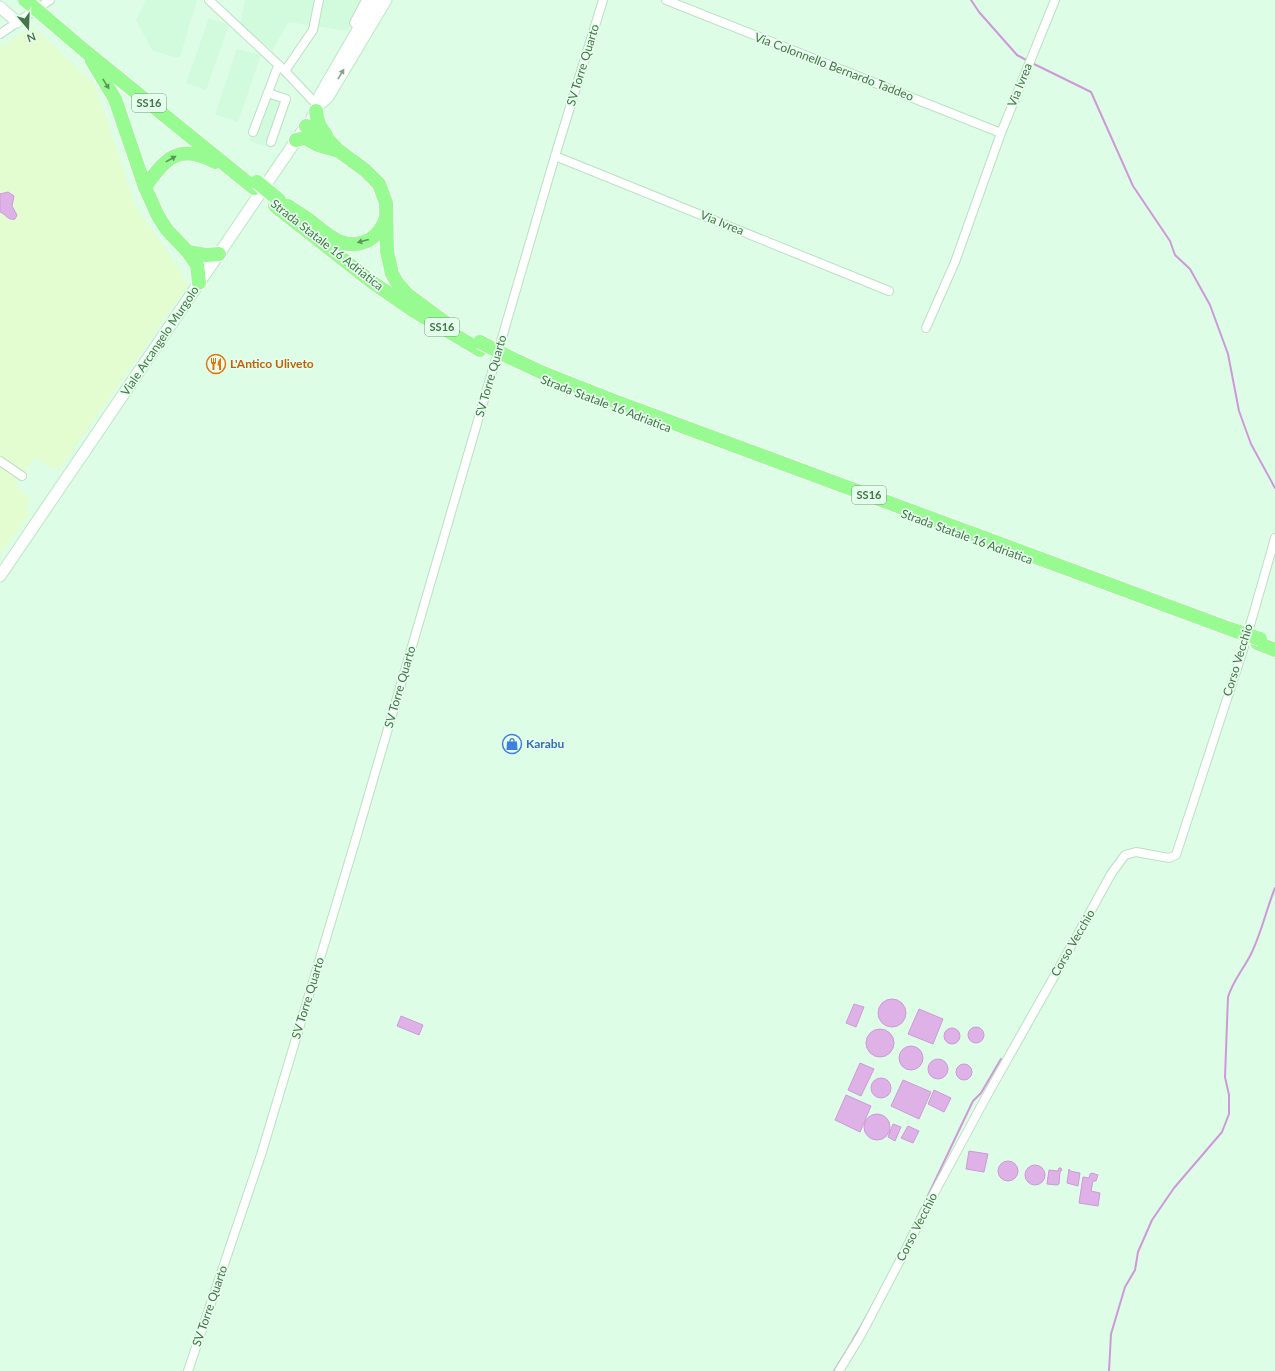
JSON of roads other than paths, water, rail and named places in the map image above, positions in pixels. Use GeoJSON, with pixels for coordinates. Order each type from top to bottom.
{"type":"FeatureCollection","features":[{"type":"Feature","properties":{"kind":"highway","name":"Strada Statale 16 Adriatica"},"geometry":{"type":"LineString","coordinates":[[25,0],[48,9],[85,51],[253,185],[373,276],[480,346]]}},
{"type":"Feature","properties":{"kind":"highway","name":"Strada Statale 16 Adriatica"},"geometry":{"type":"LineString","coordinates":[[34,0],[48,9],[253,185]]}},
{"type":"Feature","properties":{"kind":"highway"},"geometry":{"type":"LineString","coordinates":[[85,51],[115,99],[145,187],[158,216],[166,230],[198,260],[199,283]]}},
{"type":"Feature","properties":{"kind":"highway"},"geometry":{"type":"LineString","coordinates":[[317,108],[317,121],[320,127],[339,151]]}},
{"type":"Feature","properties":{"kind":"highway"},"geometry":{"type":"LineString","coordinates":[[306,126],[314,142]]}},
{"type":"Feature","properties":{"kind":"highway"},"geometry":{"type":"LineString","coordinates":[[306,126],[319,130],[339,151],[365,170],[379,184],[386,203],[387,252],[389,263],[400,294]]}},
{"type":"Feature","properties":{"kind":"highway"},"geometry":{"type":"LineString","coordinates":[[296,140],[304,138],[318,145],[339,151]]}},
{"type":"Feature","properties":{"kind":"highway"},"geometry":{"type":"LineString","coordinates":[[145,187],[162,165],[169,159],[186,153],[205,157],[253,185]]}},
{"type":"Feature","properties":{"kind":"highway"},"geometry":{"type":"LineString","coordinates":[[277,203],[308,219],[332,238],[348,244],[363,242],[377,234],[385,222],[387,214]]}},
{"type":"Feature","properties":{"kind":"highway"},"geometry":{"type":"LineString","coordinates":[[198,260],[218,254]]}},
{"type":"Feature","properties":{"kind":"highway","name":"Strada Statale 16 Adriatica"},"geometry":{"type":"LineString","coordinates":[[400,294],[414,311],[508,360],[1230,631],[1258,641],[1275,645]]}},
{"type":"Feature","properties":{"kind":"highway","name":"Strada Statale 16 Adriatica"},"geometry":{"type":"LineString","coordinates":[[1258,641],[1275,650]]}},
{"type":"Feature","properties":{"kind":"main road"},"geometry":{"type":"LineString","coordinates":[[317,108],[320,95],[359,26],[366,0]]}},
{"type":"Feature","properties":{"kind":"main road"},"geometry":{"type":"LineString","coordinates":[[218,254],[317,108],[328,97],[386,0]]}},
{"type":"Feature","properties":{"kind":"main road"},"geometry":{"type":"LineString","coordinates":[[0,7],[17,22]]}},
{"type":"Feature","properties":{"kind":"main road","name":"Viale Arcangelo Murgolo"},"geometry":{"type":"LineString","coordinates":[[0,576],[199,283]]}},
{"type":"Feature","properties":{"kind":"street"},"geometry":{"type":"LineString","coordinates":[[208,0],[285,71],[317,108]]}},
{"type":"Feature","properties":{"kind":"street"},"geometry":{"type":"LineString","coordinates":[[285,71],[313,30],[319,0]]}},
{"type":"Feature","properties":{"kind":"street"},"geometry":{"type":"LineString","coordinates":[[380,10],[391,0]]}},
{"type":"Feature","properties":{"kind":"street","name":"SV Torre Quarto"},"geometry":{"type":"LineString","coordinates":[[188,1371],[249,1191],[278,1099],[357,835],[555,156],[603,0]]}},
{"type":"Feature","properties":{"kind":"street","name":"Via Colonnello Bernardo Taddeo"},"geometry":{"type":"LineString","coordinates":[[666,0],[1002,133]]}},
{"type":"Feature","properties":{"kind":"street","name":"Via Ivrea"},"geometry":{"type":"LineString","coordinates":[[926,328],[954,262],[1002,133],[1055,0]]}},
{"type":"Feature","properties":{"kind":"street"},"geometry":{"type":"LineString","coordinates":[[0,34],[17,22],[48,9]]}},
{"type":"Feature","properties":{"kind":"street"},"geometry":{"type":"LineString","coordinates":[[253,132],[278,66]]}},
{"type":"Feature","properties":{"kind":"street"},"geometry":{"type":"LineString","coordinates":[[268,93],[286,99],[271,142]]}},
{"type":"Feature","properties":{"kind":"street","name":"Via Ivrea"},"geometry":{"type":"LineString","coordinates":[[555,156],[889,290]]}},
{"type":"Feature","properties":{"kind":"street"},"geometry":{"type":"LineString","coordinates":[[0,461],[22,476]]}},
{"type":"Feature","properties":{"kind":"street","name":"Corso Vecchio"},"geometry":{"type":"LineString","coordinates":[[839,1371],[861,1335],[930,1201],[985,1099],[1111,874],[1125,855],[1136,852],[1169,858],[1176,855],[1243,650],[1275,538]]}},
{"type":"Feature","properties":{"kind":"waterway"},"geometry":{"type":"LineString","coordinates":[[971,0],[979,12],[1017,55],[1028,61]]}},
{"type":"Feature","properties":{"kind":"waterway"},"geometry":{"type":"LineString","coordinates":[[1032,63],[1091,92],[1133,186],[1170,241],[1175,255],[1190,269],[1210,305],[1228,354],[1239,411],[1251,444],[1275,488]]}},
{"type":"Feature","properties":{"kind":"waterway"},"geometry":{"type":"LineString","coordinates":[[1109,1371],[1111,1334],[1125,1287],[1135,1270],[1138,1252],[1152,1220],[1174,1188],[1222,1132],[1229,1114],[1229,1095],[1225,1077],[1228,997],[1235,981],[1254,948],[1275,888]]}},
{"type":"Feature","properties":{"kind":"waterway"},"geometry":{"type":"LineString","coordinates":[[834,1371],[854,1339],[890,1272],[973,1101],[981,1093],[1001,1059]]}},
{"type":"Feature","properties":{"kind":"place","name":"L'Antico Uliveto"},"geometry":{"type":"Point","coordinates":[216,364]}},
{"type":"Feature","properties":{"kind":"place","name":"Karabu"},"geometry":{"type":"Point","coordinates":[512,744]}}]}
